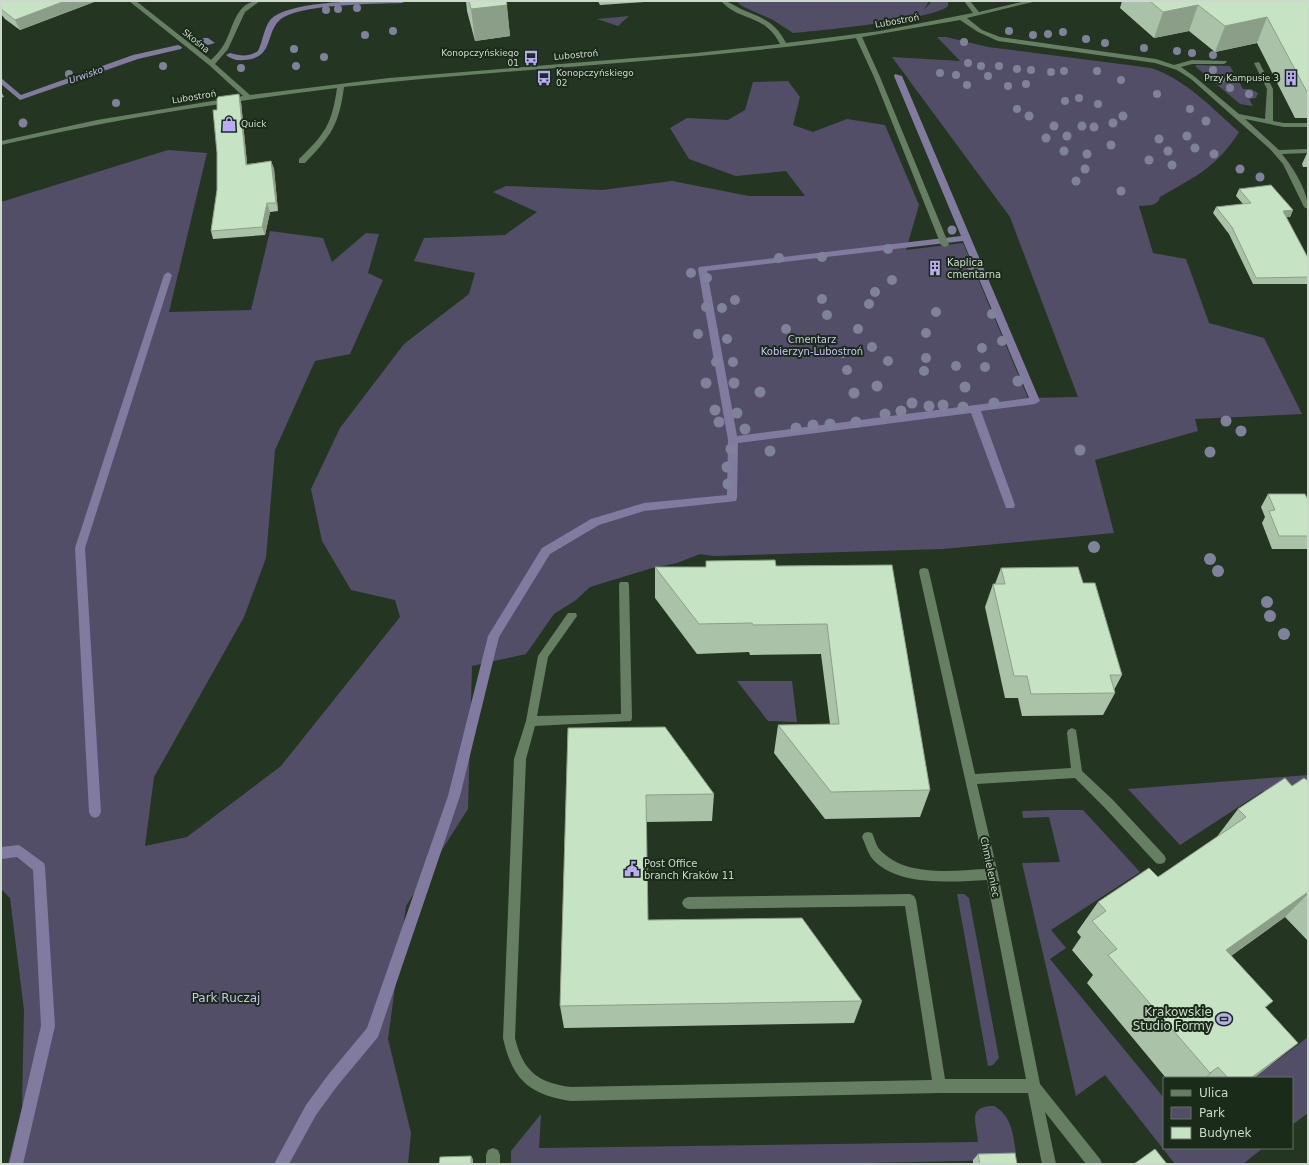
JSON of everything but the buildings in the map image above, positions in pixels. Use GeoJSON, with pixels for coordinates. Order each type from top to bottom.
{"type":"FeatureCollection","features":[{"type":"Feature","properties":{"kind":"street","name":"Skośna"},"geometry":{"type":"LineString","coordinates":[[132,1],[248,97]]}},
{"type":"Feature","properties":{"kind":"street"},"geometry":{"type":"LineString","coordinates":[[210,64],[225,49],[242,11],[257,1]]}},
{"type":"Feature","properties":{"kind":"street"},"geometry":{"type":"LineString","coordinates":[[724,1],[741,12],[770,25],[776,31],[784,45]]}},
{"type":"Feature","properties":{"kind":"street"},"geometry":{"type":"LineString","coordinates":[[967,1],[977,14]]}},
{"type":"Feature","properties":{"kind":"street","name":"Lubostroń"},"geometry":{"type":"LineString","coordinates":[[1,143],[98,122],[248,97],[341,86],[784,45],[858,36],[962,18],[1034,1]]}},
{"type":"Feature","properties":{"kind":"street"},"geometry":{"type":"LineString","coordinates":[[962,18],[980,31],[1004,41],[1150,60],[1174,67],[1189,76],[1237,115],[1278,152],[1308,207]]}},
{"type":"Feature","properties":{"kind":"street"},"geometry":{"type":"LineString","coordinates":[[858,36],[877,77],[945,245]]}},
{"type":"Feature","properties":{"kind":"street"},"geometry":{"type":"LineString","coordinates":[[1174,67],[1192,62],[1224,62]]}},
{"type":"Feature","properties":{"kind":"street"},"geometry":{"type":"LineString","coordinates":[[1257,63],[1270,89],[1268,122]]}},
{"type":"Feature","properties":{"kind":"street"},"geometry":{"type":"LineString","coordinates":[[468,66],[468,74]]}},
{"type":"Feature","properties":{"kind":"street"},"geometry":{"type":"LineString","coordinates":[[302,161],[328,135],[338,110],[341,86]]}},
{"type":"Feature","properties":{"kind":"street"},"geometry":{"type":"LineString","coordinates":[[1237,115],[1284,125],[1308,125]]}},
{"type":"Feature","properties":{"kind":"street"},"geometry":{"type":"LineString","coordinates":[[1278,152],[1308,150]]}},
{"type":"Feature","properties":{"kind":"street","name":"Chmieleniec"},"geometry":{"type":"LineString","coordinates":[[924,572],[992,874],[1049,1164]]}},
{"type":"Feature","properties":{"kind":"street"},"geometry":{"type":"LineString","coordinates":[[531,721],[627,718],[624,585]]}},
{"type":"Feature","properties":{"kind":"street"},"geometry":{"type":"LineString","coordinates":[[572,616],[542,656],[531,721],[520,760],[509,1038],[514,1059],[527,1078],[546,1090],[570,1094],[940,1086],[1033,1086],[1094,1164]]}},
{"type":"Feature","properties":{"kind":"street"},"geometry":{"type":"LineString","coordinates":[[1072,733],[1077,774],[1109,804],[1160,859]]}},
{"type":"Feature","properties":{"kind":"street"},"geometry":{"type":"LineString","coordinates":[[971,779],[1077,774]]}},
{"type":"Feature","properties":{"kind":"street"},"geometry":{"type":"LineString","coordinates":[[868,837],[870,845],[880,858],[888,864],[907,872],[960,875],[992,874]]}},
{"type":"Feature","properties":{"kind":"street"},"geometry":{"type":"LineString","coordinates":[[688,902],[910,900],[940,1086]]}},
{"type":"Feature","properties":{"kind":"green space"},"geometry":{"type":"Polygon","coordinates":[[[735,1],[929,1],[924,10],[932,1],[948,1],[948,6],[939,11],[900,20],[793,33],[773,20],[744,7],[735,1]]]}},
{"type":"Feature","properties":{"kind":"green space"},"geometry":{"type":"Polygon","coordinates":[[[629,16],[618,26],[597,19],[629,16]]]}},
{"type":"Feature","properties":{"kind":"green space","name":"Park Ruczaj"},"geometry":{"type":"Polygon","coordinates":[[[937,37],[946,37],[988,47],[1151,68],[1175,79],[1198,95],[1239,132],[1222,154],[1195,177],[1160,197],[1154,204],[1139,206],[1153,253],[1186,259],[1209,323],[1264,338],[1302,414],[1195,419],[1198,431],[1095,460],[1114,533],[943,549],[713,556],[700,554],[677,563],[652,568],[590,587],[576,600],[554,614],[526,654],[472,666],[468,809],[406,906],[388,1039],[411,1133],[408,1164],[8,1164],[22,1107],[24,1010],[10,898],[1,889],[1,202],[168,150],[207,153],[169,312],[251,310],[270,231],[323,238],[332,262],[366,233],[379,234],[368,273],[383,280],[350,354],[315,361],[275,450],[266,558],[244,617],[154,777],[145,846],[187,837],[281,766],[400,617],[395,600],[351,590],[322,541],[311,489],[340,428],[404,344],[469,294],[475,273],[414,261],[424,238],[505,235],[537,212],[493,192],[506,186],[602,190],[672,181],[749,196],[805,196],[786,171],[736,176],[689,159],[670,128],[687,118],[728,120],[745,110],[753,82],[788,81],[800,97],[793,125],[813,132],[847,119],[885,125],[919,205],[906,250],[963,243],[1028,398],[1078,397],[1010,217],[892,57],[960,61],[937,37]]]}},
{"type":"Feature","properties":{"kind":"green space"},"geometry":{"type":"Polygon","coordinates":[[[1196,65],[1230,66],[1243,89],[1251,89],[1258,93],[1256,98],[1249,99],[1253,106],[1240,104],[1196,67],[1196,65]]]}},
{"type":"Feature","properties":{"kind":"green space"},"geometry":{"type":"Polygon","coordinates":[[[737,681],[792,681],[797,722],[768,721],[737,681]]]}},
{"type":"Feature","properties":{"kind":"green space"},"geometry":{"type":"Polygon","coordinates":[[[1308,775],[1308,813],[1278,806],[1263,791],[1180,845],[1128,789],[1308,775]]]}},
{"type":"Feature","properties":{"kind":"green space"},"geometry":{"type":"Polygon","coordinates":[[[1083,810],[1140,872],[1051,930],[1066,948],[1050,959],[1163,1097],[1163,1149],[1105,1075],[1076,1096],[1022,863],[1060,862],[1049,817],[1023,818],[1022,811],[1083,810]]]}},
{"type":"Feature","properties":{"kind":"green space"},"geometry":{"type":"Polygon","coordinates":[[[957,894],[964,894],[969,898],[999,1058],[993,1065],[988,1066],[957,894]]]}},
{"type":"Feature","properties":{"kind":"green space"},"geometry":{"type":"Polygon","coordinates":[[[1308,1037],[1308,1113],[1293,1124],[1293,1077],[1255,1077],[1308,1037]]]}},
{"type":"Feature","properties":{"kind":"green space"},"geometry":{"type":"Polygon","coordinates":[[[994,1106],[1005,1115],[1011,1126],[1016,1153],[1009,1160],[820,1164],[511,1164],[511,1151],[541,1114],[539,1148],[978,1142],[975,1123],[976,1113],[985,1107],[994,1106]]]}},
{"type":"Feature","properties":{"kind":"green space"},"geometry":{"type":"Polygon","coordinates":[[[1163,1149],[1262,1149],[1243,1164],[1175,1164],[1163,1149]]]}},
{"type":"Feature","properties":{"kind":"waterway","name":"Urwisko"},"geometry":{"type":"LineString","coordinates":[[230,55],[238,58],[246,58],[261,52],[265,45],[270,28],[274,21],[282,15],[314,7],[355,3],[402,1]]}},
{"type":"Feature","properties":{"kind":"waterway","name":"Urwisko"},"geometry":{"type":"LineString","coordinates":[[205,40],[211,43]]}},
{"type":"Feature","properties":{"kind":"waterway","name":"Urwisko"},"geometry":{"type":"LineString","coordinates":[[1,80],[20,98],[136,57],[178,47]]}},
{"type":"Feature","properties":{"kind":"waterway"},"geometry":{"type":"LineString","coordinates":[[733,440],[1035,401],[898,76]]}},
{"type":"Feature","properties":{"kind":"waterway"},"geometry":{"type":"LineString","coordinates":[[733,440],[702,269],[965,238]]}},
{"type":"Feature","properties":{"kind":"waterway"},"geometry":{"type":"LineString","coordinates":[[95,812],[80,548],[168,275]]}},
{"type":"Feature","properties":{"kind":"waterway"},"geometry":{"type":"LineString","coordinates":[[975,409],[1010,505]]}},
{"type":"Feature","properties":{"kind":"waterway"},"geometry":{"type":"LineString","coordinates":[[281,1164],[311,1110],[333,1080],[373,1032],[454,796],[494,636],[546,551],[595,522],[644,507],[732,498],[733,440]]}},
{"type":"Feature","properties":{"kind":"waterway"},"geometry":{"type":"LineString","coordinates":[[1,853],[19,851],[39,867],[48,1026],[16,1164]]}},
{"type":"Feature","properties":{"kind":"place","name":"Konopczyńskiego 01"},"geometry":{"type":"Point","coordinates":[531,58]}},
{"type":"Feature","properties":{"kind":"place","name":"Konopczyńskiego 02"},"geometry":{"type":"Point","coordinates":[544,78]}},
{"type":"Feature","properties":{"kind":"place","name":"Przy Kampusie 3"},"geometry":{"type":"Point","coordinates":[1291,78]}},
{"type":"Feature","properties":{"kind":"place","name":"Quick"},"geometry":{"type":"Point","coordinates":[229,124]}},
{"type":"Feature","properties":{"kind":"place","name":"Kaplica cmentarna"},"geometry":{"type":"Point","coordinates":[935,268]}},
{"type":"Feature","properties":{"kind":"place","name":"Post Office branch Kraków 11"},"geometry":{"type":"Point","coordinates":[632,869]}},
{"type":"Feature","properties":{"kind":"place","name":"Krakowskie Studio Formy"},"geometry":{"type":"Point","coordinates":[1224,1019]}},
{"type":"Feature","properties":{"kind":"park label","name":"Cmentarz Kobierzyn-Lubostroń"},"geometry":{"type":"Point","coordinates":[812,344]}}]}
